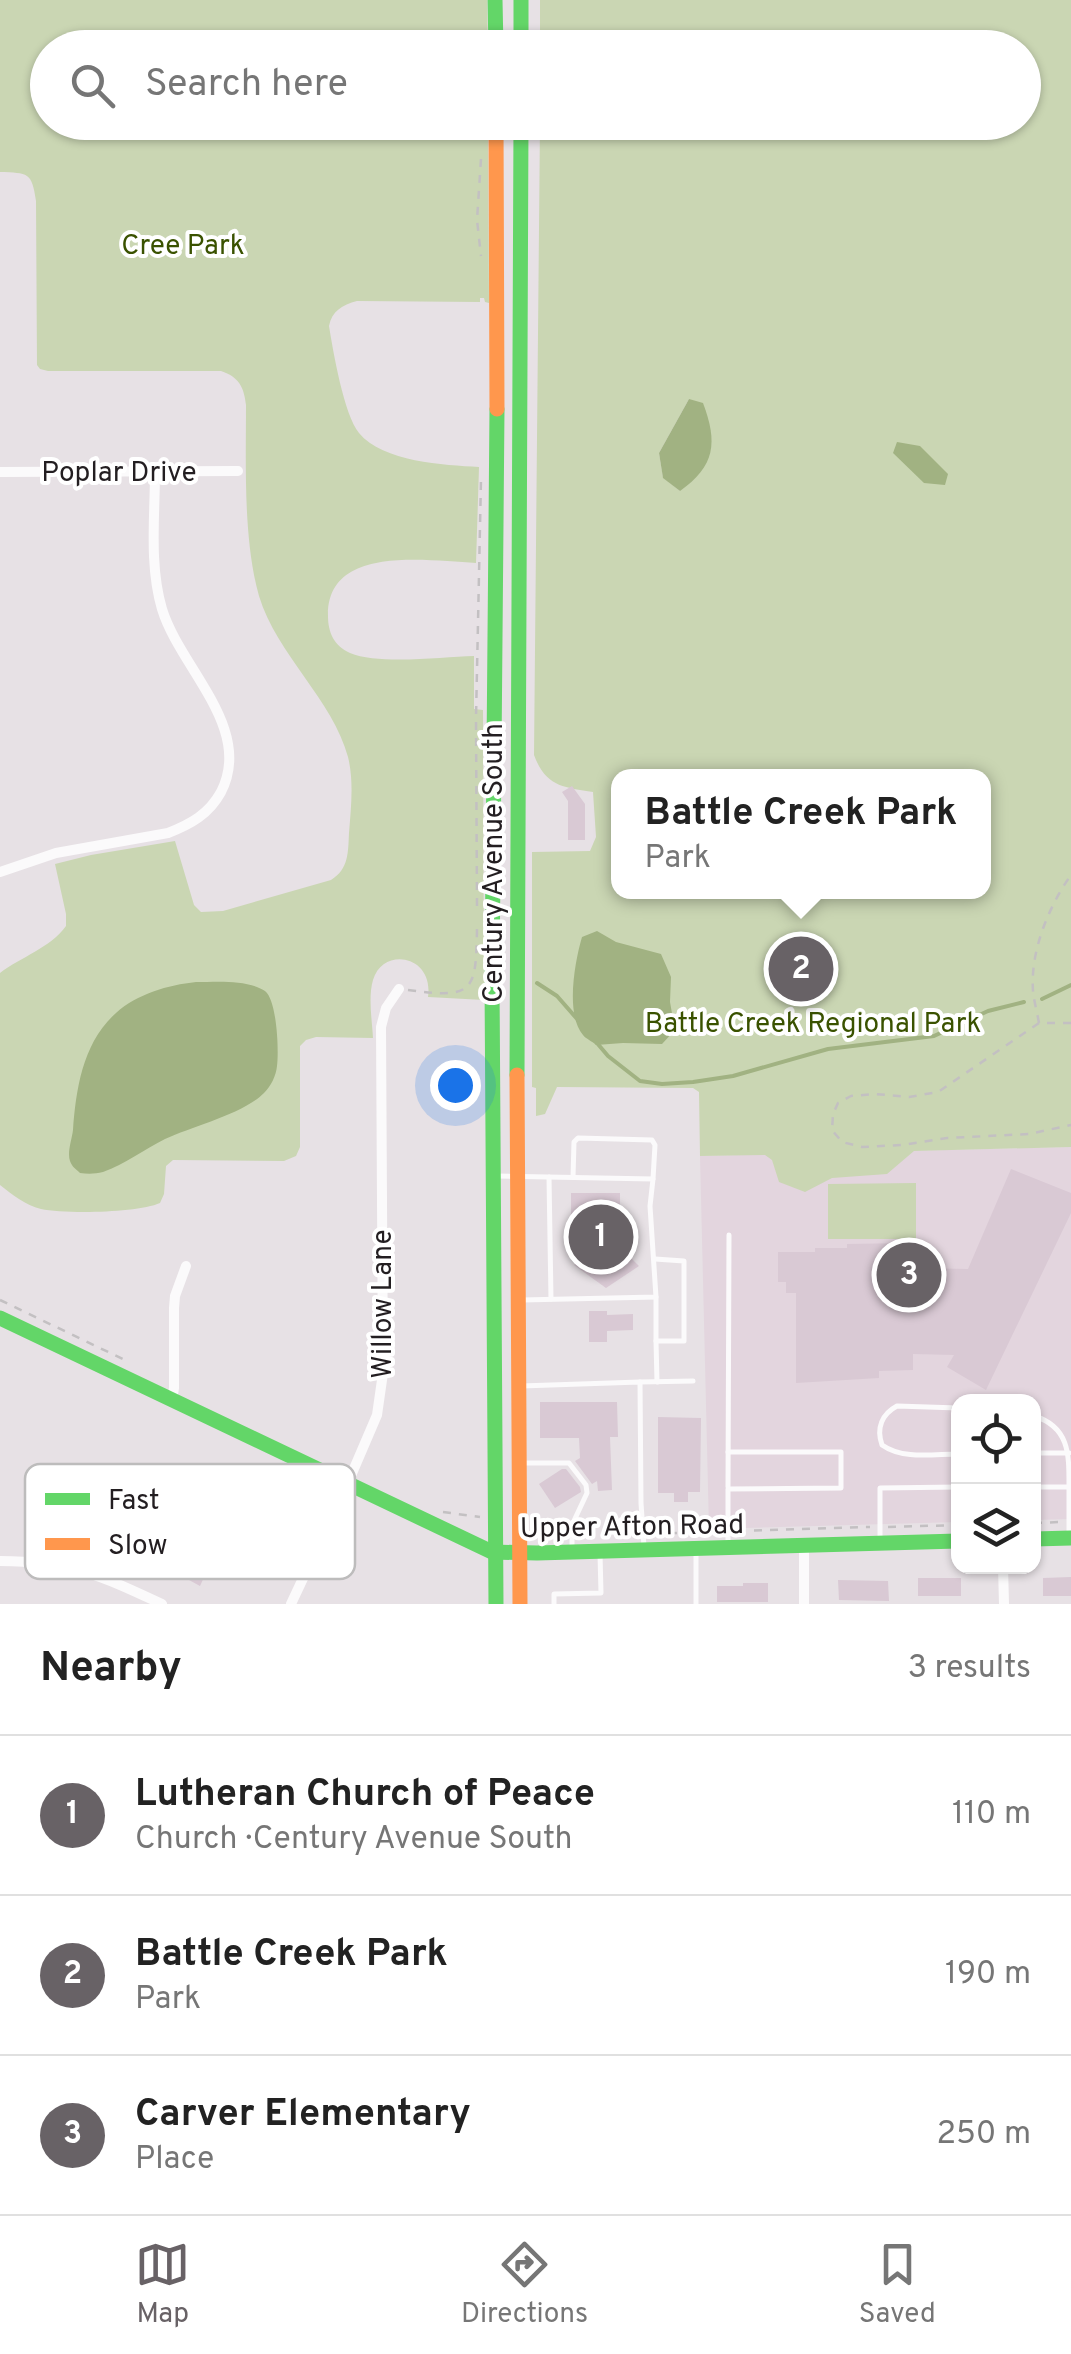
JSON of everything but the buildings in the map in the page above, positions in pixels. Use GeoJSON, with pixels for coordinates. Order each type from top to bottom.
{"type":"FeatureCollection","features":[{"type":"Feature","properties":{"kind":"main road"},"geometry":{"type":"LineString","coordinates":[[496,0],[496,30]]}},
{"type":"Feature","properties":{"kind":"main road"},"geometry":{"type":"LineString","coordinates":[[521,0],[521,30]]}},
{"type":"Feature","properties":{"kind":"main road","name":"Century Avenue South"},"geometry":{"type":"LineString","coordinates":[[496,140],[492,785],[496,1604]]}},
{"type":"Feature","properties":{"kind":"main road","name":"Century Avenue South"},"geometry":{"type":"LineString","coordinates":[[520,1604],[516,786],[522,419],[521,140]]}},
{"type":"Feature","properties":{"kind":"main road","name":"Upper Afton Road"},"geometry":{"type":"LineString","coordinates":[[0,1318],[304,1464]]}},
{"type":"Feature","properties":{"kind":"main road","name":"Upper Afton Road"},"geometry":{"type":"LineString","coordinates":[[355,1488],[495,1552],[519,1554],[572,1544],[600,1552],[644,1542],[696,1549],[951,1541]]}},
{"type":"Feature","properties":{"kind":"main road"},"geometry":{"type":"LineString","coordinates":[[1041,1539],[1070,1538]]}},
{"type":"Feature","properties":{"kind":"street"},"geometry":{"type":"LineString","coordinates":[[0,872],[56,853],[184,827],[215,803],[224,786],[230,750],[226,734],[173,634],[158,592],[155,471]]}},
{"type":"Feature","properties":{"kind":"street","name":"Poplar Drive"},"geometry":{"type":"LineString","coordinates":[[0,472],[238,471]]}},
{"type":"Feature","properties":{"kind":"street","name":"Willow Lane"},"geometry":{"type":"LineString","coordinates":[[355,1468],[377,1415],[382,1373],[382,1026],[386,1008],[399,989]]}},
{"type":"Feature","properties":{"kind":"street"},"geometry":{"type":"LineString","coordinates":[[172,1401],[175,1296],[186,1266]]}},
{"type":"Feature","properties":{"kind":"street"},"geometry":{"type":"LineString","coordinates":[[804,1546],[804,1604]]}},
{"type":"Feature","properties":{"kind":"street"},"geometry":{"type":"LineString","coordinates":[[0,1561],[25,1562]]}},
{"type":"Feature","properties":{"kind":"street"},"geometry":{"type":"LineString","coordinates":[[1004,1574],[1004,1604]]}},
{"type":"Feature","properties":{"kind":"street"},"geometry":{"type":"LineString","coordinates":[[109,1579],[162,1604]]}},
{"type":"Feature","properties":{"kind":"street","name":"Willow Lane"},"geometry":{"type":"LineString","coordinates":[[291,1604],[303,1579]]}},
{"type":"Feature","properties":{"kind":"lane"},"geometry":{"type":"LineString","coordinates":[[573,1178],[574,1142],[578,1138],[652,1140],[656,1145],[650,1206],[657,1382]]}},
{"type":"Feature","properties":{"kind":"lane"},"geometry":{"type":"LineString","coordinates":[[493,1176],[653,1180]]}},
{"type":"Feature","properties":{"kind":"lane"},"geometry":{"type":"LineString","coordinates":[[548,1176],[551,1300]]}},
{"type":"Feature","properties":{"kind":"lane"},"geometry":{"type":"LineString","coordinates":[[728,1548],[729,1235]]}},
{"type":"Feature","properties":{"kind":"lane"},"geometry":{"type":"LineString","coordinates":[[655,1259],[682,1260],[685,1264],[684,1341],[656,1341]]}},
{"type":"Feature","properties":{"kind":"lane"},"geometry":{"type":"LineString","coordinates":[[518,1300],[656,1297]]}},
{"type":"Feature","properties":{"kind":"lane"},"geometry":{"type":"LineString","coordinates":[[640,1382],[644,1542]]}},
{"type":"Feature","properties":{"kind":"lane"},"geometry":{"type":"LineString","coordinates":[[519,1386],[693,1382]]}},
{"type":"Feature","properties":{"kind":"lane"},"geometry":{"type":"LineString","coordinates":[[951,1408],[897,1406],[884,1416],[879,1431],[882,1445],[893,1452],[951,1454]]}},
{"type":"Feature","properties":{"kind":"lane"},"geometry":{"type":"LineString","coordinates":[[1041,1420],[1062,1436],[1069,1452],[1070,1538]]}},
{"type":"Feature","properties":{"kind":"lane"},"geometry":{"type":"LineString","coordinates":[[728,1452],[841,1452],[841,1488],[728,1489]]}},
{"type":"Feature","properties":{"kind":"lane"},"geometry":{"type":"LineString","coordinates":[[1041,1453],[1069,1452]]}},
{"type":"Feature","properties":{"kind":"lane"},"geometry":{"type":"LineString","coordinates":[[520,1463],[569,1463],[586,1485],[587,1493],[575,1516],[572,1544]]}},
{"type":"Feature","properties":{"kind":"lane"},"geometry":{"type":"LineString","coordinates":[[880,1543],[880,1488],[951,1487]]}},
{"type":"Feature","properties":{"kind":"lane"},"geometry":{"type":"LineString","coordinates":[[1041,1487],[1069,1487]]}},
{"type":"Feature","properties":{"kind":"lane"},"geometry":{"type":"LineString","coordinates":[[696,1549],[696,1604]]}},
{"type":"Feature","properties":{"kind":"lane"},"geometry":{"type":"LineString","coordinates":[[600,1552],[601,1604]]}},
{"type":"Feature","properties":{"kind":"lane"},"geometry":{"type":"LineString","coordinates":[[554,1604],[554,1594],[601,1593]]}},
{"type":"Feature","properties":{"kind":"path"},"geometry":{"type":"LineString","coordinates":[[481,148],[477,220],[482,261]]}},
{"type":"Feature","properties":{"kind":"path"},"geometry":{"type":"LineString","coordinates":[[477,908],[476,687],[481,467]]}},
{"type":"Feature","properties":{"kind":"path"},"geometry":{"type":"LineString","coordinates":[[1039,1023],[1033,987],[1036,955],[1057,894],[1071,874]]}},
{"type":"Feature","properties":{"kind":"path"},"geometry":{"type":"LineString","coordinates":[[399,989],[448,994],[467,988],[476,970],[477,920]]}},
{"type":"Feature","properties":{"kind":"path"},"geometry":{"type":"LineString","coordinates":[[1071,1023],[1039,1023],[938,1092],[909,1097],[851,1096],[838,1103],[832,1114],[832,1130],[842,1142],[862,1147],[1029,1134],[1071,1125]]}},
{"type":"Feature","properties":{"kind":"path"},"geometry":{"type":"LineString","coordinates":[[1041,1522],[1058,1522]]}},
{"type":"Feature","properties":{"kind":"path"},"geometry":{"type":"LineString","coordinates":[[889,1526],[951,1525]]}},
{"type":"Feature","properties":{"kind":"path"},"geometry":{"type":"LineString","coordinates":[[536,1527],[550,1538],[572,1544]]}},
{"type":"Feature","properties":{"kind":"path"},"geometry":{"type":"LineString","coordinates":[[742,1531],[870,1527]]}},
{"type":"Feature","properties":{"kind":"path"},"geometry":{"type":"LineString","coordinates":[[644,1542],[716,1532]]}},
{"type":"Feature","properties":{"kind":"shaded area"},"geometry":{"type":"Polygon","coordinates":[[[689,399],[703,403],[712,442],[707,463],[680,491],[663,478],[659,453],[689,399]]]}},
{"type":"Feature","properties":{"kind":"shaded area"},"geometry":{"type":"Polygon","coordinates":[[[897,442],[920,446],[948,474],[945,485],[924,483],[893,453],[897,442]]]}},
{"type":"Feature","properties":{"kind":"shaded area"},"geometry":{"type":"Polygon","coordinates":[[[597,931],[616,942],[661,954],[671,977],[675,1030],[662,1044],[596,1045],[578,1026],[573,1001],[577,959],[582,937],[597,931]]]}},
{"type":"Feature","properties":{"kind":"shaded area"},"geometry":{"type":"Polygon","coordinates":[[[196,982],[249,985],[269,996],[278,1049],[271,1084],[255,1100],[231,1113],[165,1139],[103,1172],[80,1173],[71,1163],[69,1150],[79,1083],[96,1038],[116,1013],[133,1001],[164,988],[196,982]]]}},
{"type":"Feature","properties":{"kind":"shaded area"},"geometry":{"type":"Polygon","coordinates":[[[1071,1147],[1071,1519],[1041,1520],[1041,1394],[951,1394],[951,1522],[709,1529],[700,1156],[1071,1147]]]}},
{"type":"Feature","properties":{"kind":"green space","name":"Cree Park"},"geometry":{"type":"Polygon","coordinates":[[[0,0],[487,0],[488,30],[30,30],[30,140],[488,140],[489,303],[484,298],[480,302],[357,301],[338,309],[329,326],[344,398],[359,433],[370,443],[398,456],[479,467],[476,563],[408,560],[362,567],[344,577],[332,593],[328,616],[336,642],[362,657],[474,656],[474,709],[483,710],[484,1000],[428,997],[428,983],[416,964],[396,959],[387,962],[373,980],[373,1038],[316,1037],[300,1046],[300,1147],[296,1156],[284,1161],[173,1160],[166,1166],[160,1203],[119,1211],[41,1209],[0,1185],[0,973],[44,946],[66,926],[55,864],[175,841],[194,905],[201,912],[223,911],[331,880],[341,871],[348,853],[351,775],[341,736],[278,638],[259,596],[248,526],[246,405],[239,384],[221,371],[40,369],[34,191],[27,176],[0,172],[0,0]]]}},
{"type":"Feature","properties":{"kind":"green space","name":"Battle Creek Regional Park"},"geometry":{"type":"Polygon","coordinates":[[[540,0],[1071,0],[1071,1147],[914,1151],[887,1174],[832,1178],[805,1192],[779,1182],[772,1160],[765,1155],[700,1156],[699,1092],[693,1088],[557,1087],[545,1114],[536,1116],[536,1088],[532,1087],[532,852],[590,851],[596,837],[593,792],[557,784],[544,774],[534,755],[540,140],[1041,140],[1041,30],[540,30],[540,0]],[[689,399],[659,453],[663,477],[680,491],[689,399]]]}},
{"type":"Feature","properties":{"kind":"green space"},"geometry":{"type":"Polygon","coordinates":[[[916,1183],[916,1239],[828,1239],[828,1184],[916,1183]]]}},
{"type":"Feature","properties":{"kind":"waterway"},"geometry":{"type":"LineString","coordinates":[[537,983],[557,996],[578,1020]]}},
{"type":"Feature","properties":{"kind":"waterway"},"geometry":{"type":"LineString","coordinates":[[1042,999],[1071,985]]}},
{"type":"Feature","properties":{"kind":"waterway"},"geometry":{"type":"LineString","coordinates":[[597,1043],[640,1081],[693,1082],[733,1076],[828,1049],[934,1036],[988,1011],[1024,1002]]}},
{"type":"Feature","properties":{"kind":"traffic: fast"},"geometry":{"type":"LineString","coordinates":[[495,0],[496,30]]}},
{"type":"Feature","properties":{"kind":"traffic: fast"},"geometry":{"type":"LineString","coordinates":[[521,0],[521,30]]}},
{"type":"Feature","properties":{"kind":"traffic: fast"},"geometry":{"type":"LineString","coordinates":[[517,1075],[521,140]]}},
{"type":"Feature","properties":{"kind":"traffic: fast"},"geometry":{"type":"LineString","coordinates":[[496,1604],[492,980],[497,409]]}},
{"type":"Feature","properties":{"kind":"traffic: fast"},"geometry":{"type":"LineString","coordinates":[[0,1318],[307,1464]]}},
{"type":"Feature","properties":{"kind":"traffic: fast"},"geometry":{"type":"LineString","coordinates":[[355,1487],[492,1552],[951,1541]]}},
{"type":"Feature","properties":{"kind":"traffic: fast"},"geometry":{"type":"LineString","coordinates":[[1041,1539],[1071,1538]]}},
{"type":"Feature","properties":{"kind":"traffic: slow"},"geometry":{"type":"LineString","coordinates":[[496,140],[497,409]]}},
{"type":"Feature","properties":{"kind":"traffic: slow"},"geometry":{"type":"LineString","coordinates":[[517,1075],[520,1604]]}},
{"type":"Feature","properties":{"kind":"place","name":"Battle Creek Park"},"geometry":{"type":"Point","coordinates":[801,969]}},
{"type":"Feature","properties":{"kind":"place","name":"Lutheran Church of Peace"},"geometry":{"type":"Point","coordinates":[601,1237]}},
{"type":"Feature","properties":{"kind":"place","name":"Carver Elementary"},"geometry":{"type":"Point","coordinates":[909,1275]}}]}
